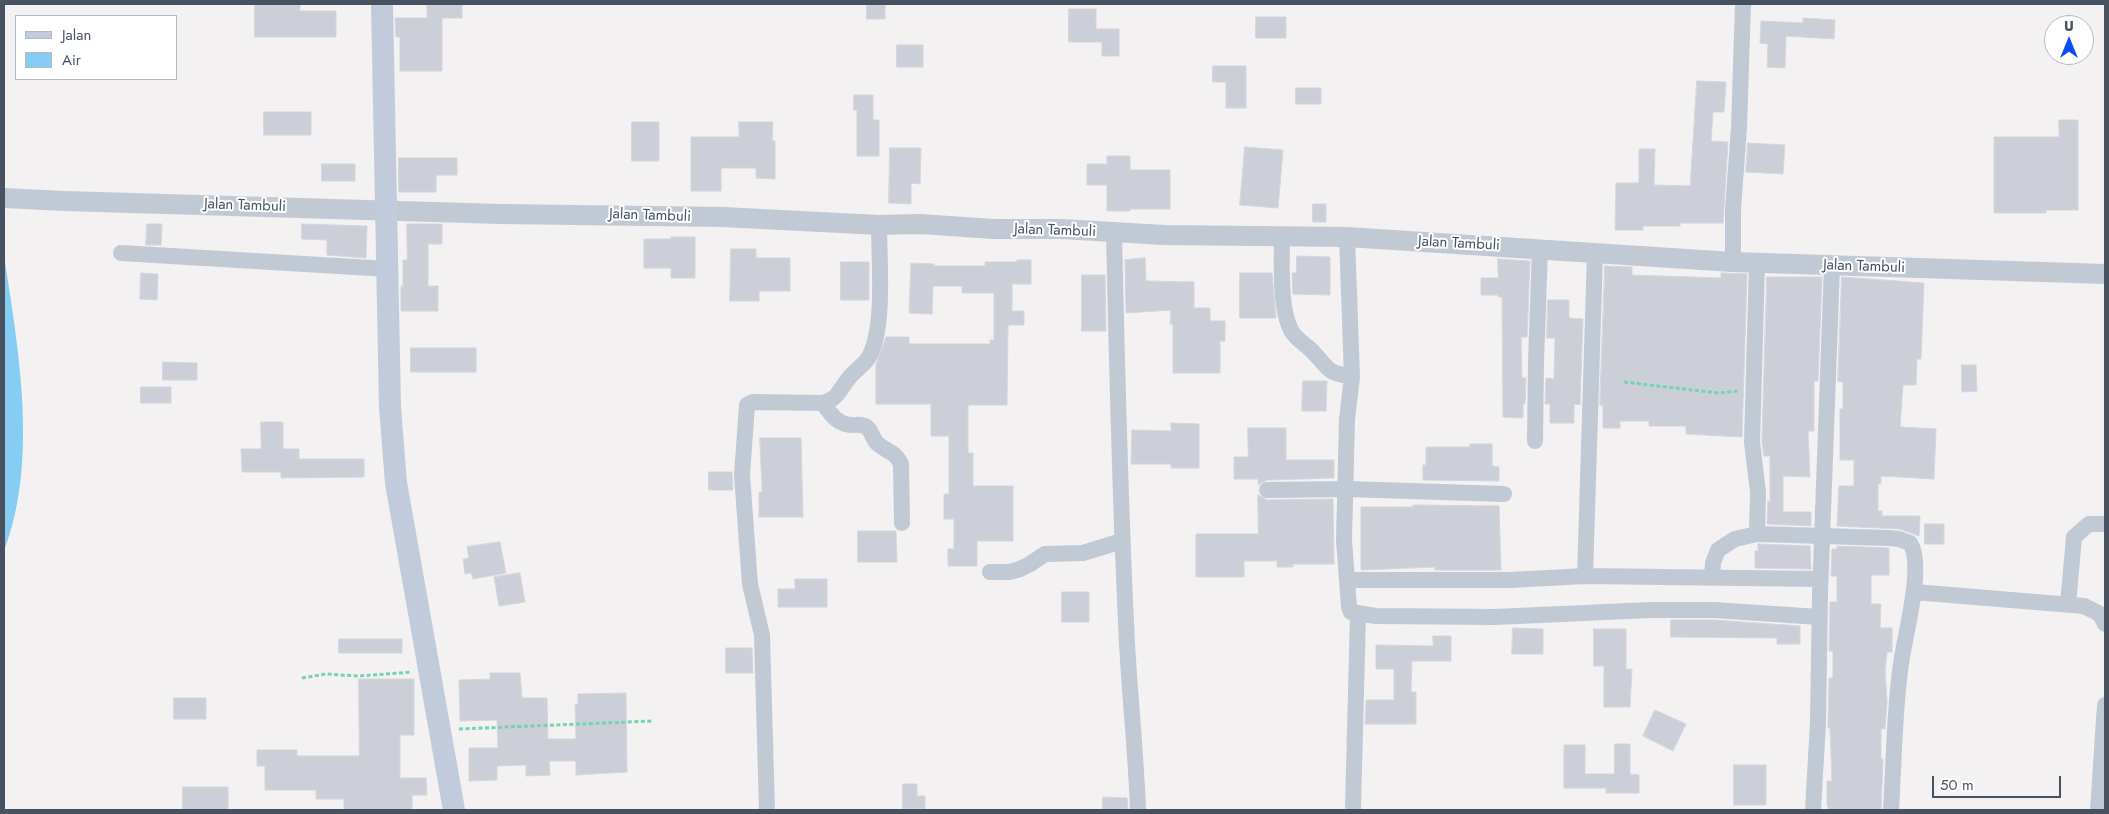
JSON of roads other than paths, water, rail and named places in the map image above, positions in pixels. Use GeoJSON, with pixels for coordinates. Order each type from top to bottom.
{"type":"FeatureCollection","features":[{"type":"Feature","properties":{"kind":"main road"},"geometry":{"type":"LineString","coordinates":[[382,4],[390,407],[396,483],[454,810]]}},
{"type":"Feature","properties":{"kind":"street"},"geometry":{"type":"LineString","coordinates":[[1733,262],[1733,209],[1739,128],[1743,4]]}},
{"type":"Feature","properties":{"kind":"street","name":"Jalan Tambuli"},"geometry":{"type":"LineString","coordinates":[[4,198],[385,210],[723,217],[879,225],[920,224],[994,229],[1060,229],[1114,234],[1347,237],[1757,264],[2105,274]]}},
{"type":"Feature","properties":{"kind":"street"},"geometry":{"type":"LineString","coordinates":[[767,810],[762,635],[750,584],[742,483],[746,411],[747,406],[753,402],[823,404],[832,401],[855,370],[869,358],[873,348],[879,305],[879,225]]}},
{"type":"Feature","properties":{"kind":"street"},"geometry":{"type":"LineString","coordinates":[[1114,234],[1118,463],[1138,810]]}},
{"type":"Feature","properties":{"kind":"street"},"geometry":{"type":"LineString","coordinates":[[1282,236],[1282,276],[1286,319],[1292,333],[1313,352],[1331,373],[1352,377]]}},
{"type":"Feature","properties":{"kind":"street"},"geometry":{"type":"LineString","coordinates":[[1347,237],[1352,377],[1347,419],[1347,489],[1344,540],[1349,607],[1351,612],[1376,616],[1496,617],[1659,610],[1714,610],[1819,617]]}},
{"type":"Feature","properties":{"kind":"street"},"geometry":{"type":"LineString","coordinates":[[1535,441],[1540,249]]}},
{"type":"Feature","properties":{"kind":"street"},"geometry":{"type":"LineString","coordinates":[[1585,576],[1595,252]]}},
{"type":"Feature","properties":{"kind":"street"},"geometry":{"type":"LineString","coordinates":[[121,253],[388,269]]}},
{"type":"Feature","properties":{"kind":"street"},"geometry":{"type":"LineString","coordinates":[[1757,264],[1755,390],[1752,442],[1758,492],[1757,534]]}},
{"type":"Feature","properties":{"kind":"street"},"geometry":{"type":"LineString","coordinates":[[1813,810],[1818,722],[1820,578],[1832,266]]}},
{"type":"Feature","properties":{"kind":"street"},"geometry":{"type":"LineString","coordinates":[[823,404],[830,414],[843,424],[861,424],[867,427],[877,444],[898,458],[901,464],[902,523]]}},
{"type":"Feature","properties":{"kind":"street"},"geometry":{"type":"LineString","coordinates":[[1267,490],[1347,489],[1504,494]]}},
{"type":"Feature","properties":{"kind":"street"},"geometry":{"type":"LineString","coordinates":[[2068,604],[2074,537],[2090,524],[2105,524]]}},
{"type":"Feature","properties":{"kind":"street"},"geometry":{"type":"LineString","coordinates":[[1712,577],[1718,550],[1735,539],[1757,534],[1900,539],[1910,543],[1914,554],[1914,592],[1901,663],[1892,810]]}},
{"type":"Feature","properties":{"kind":"street"},"geometry":{"type":"LineString","coordinates":[[990,572],[1009,572],[1020,569],[1045,554],[1083,553],[1122,541]]}},
{"type":"Feature","properties":{"kind":"street"},"geometry":{"type":"LineString","coordinates":[[1348,580],[1510,580],[1585,576],[1820,578]]}},
{"type":"Feature","properties":{"kind":"street"},"geometry":{"type":"LineString","coordinates":[[1914,592],[2084,606],[2100,614],[2105,624]]}},
{"type":"Feature","properties":{"kind":"street"},"geometry":{"type":"LineString","coordinates":[[1353,808],[1358,614]]}},
{"type":"Feature","properties":{"kind":"street"},"geometry":{"type":"LineString","coordinates":[[2098,810],[2105,705]]}},
{"type":"Feature","properties":{"kind":"water"},"geometry":{"type":"Polygon","coordinates":[[[4,255],[19,366],[23,442],[21,479],[15,516],[4,551],[4,255]]]}}]}
